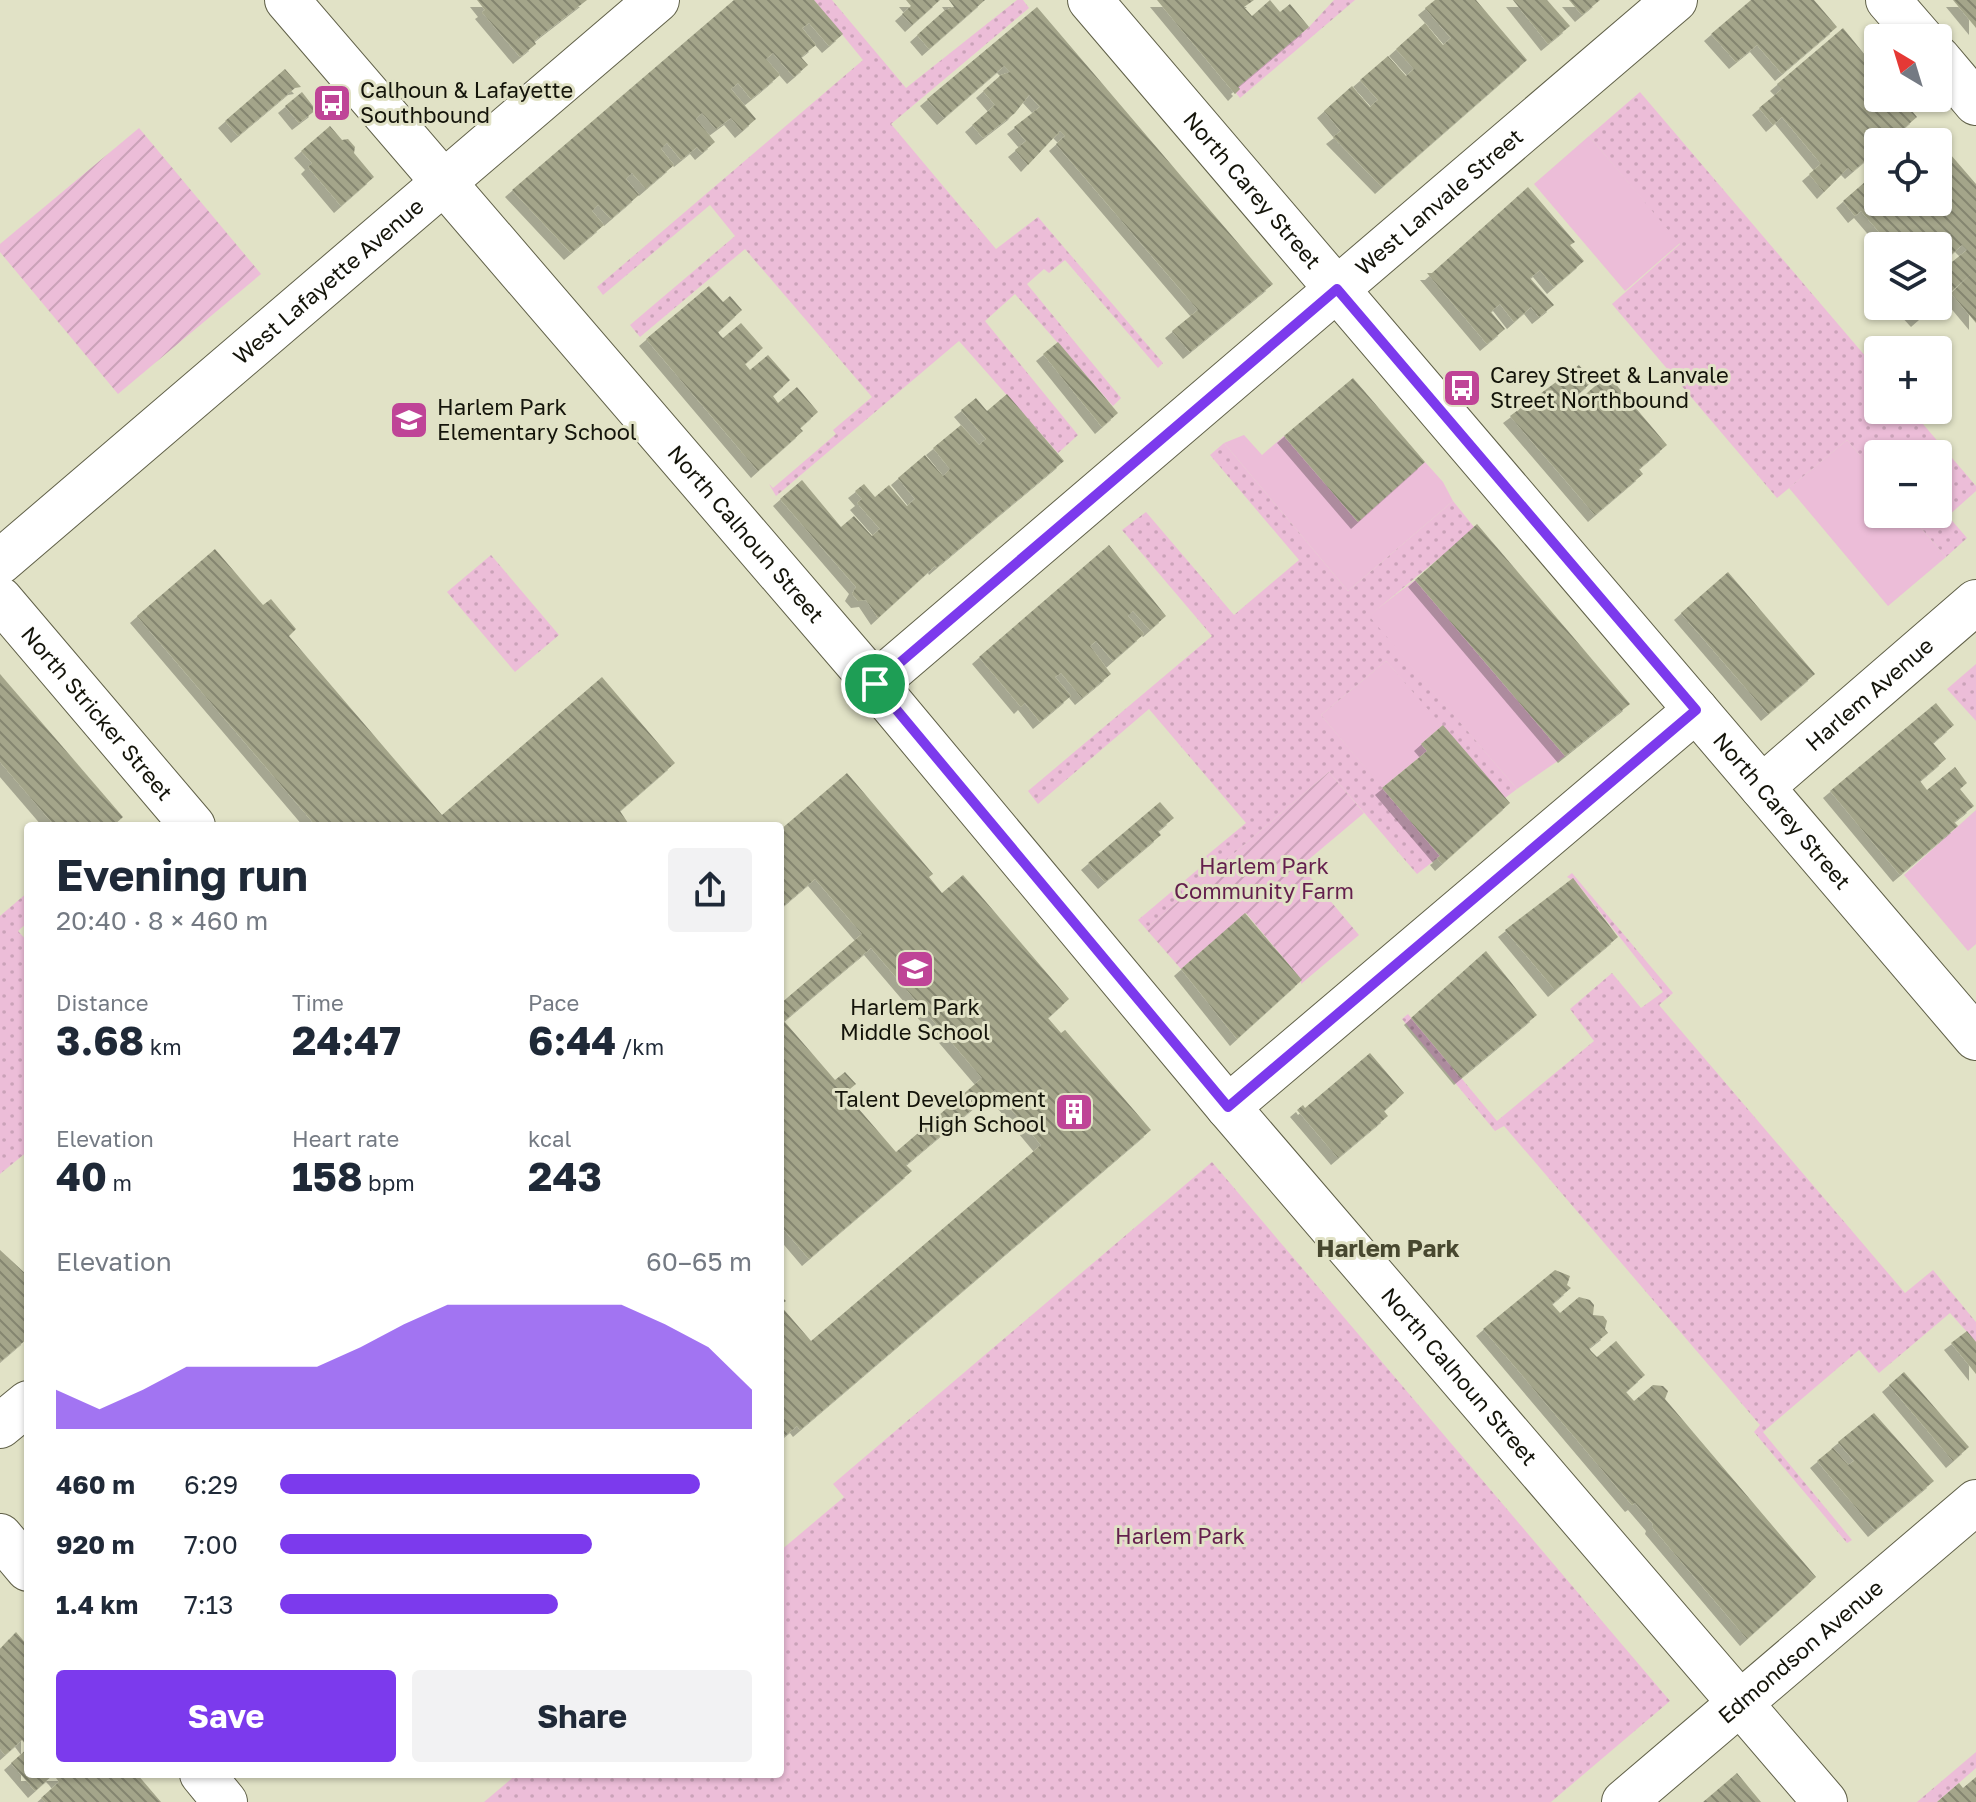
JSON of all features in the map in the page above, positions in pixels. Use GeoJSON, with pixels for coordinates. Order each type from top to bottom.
{"type":"FeatureCollection","features":[{"type":"Feature","properties":{"kind":"street","name":"North Calhoun Street"},"geometry":{"type":"LineString","coordinates":[[287,0],[875,684],[1228,1107],[1825,1802]]}},
{"type":"Feature","properties":{"kind":"street","name":"West Lafayette Avenue"},"geometry":{"type":"LineString","coordinates":[[0,562],[657,0]]}},
{"type":"Feature","properties":{"kind":"street","name":"North Carey Street"},"geometry":{"type":"LineString","coordinates":[[1090,0],[1976,1038]]}},
{"type":"Feature","properties":{"kind":"street","name":"West Lanvale Street"},"geometry":{"type":"LineString","coordinates":[[875,684],[1675,0]]}},
{"type":"Feature","properties":{"kind":"street"},"geometry":{"type":"LineString","coordinates":[[1888,0],[1909,24]]}},
{"type":"Feature","properties":{"kind":"street"},"geometry":{"type":"LineString","coordinates":[[1952,75],[1976,103]]}},
{"type":"Feature","properties":{"kind":"street","name":"North Stricker Street"},"geometry":{"type":"LineString","coordinates":[[0,599],[190,822]]}},
{"type":"Feature","properties":{"kind":"street","name":"Harlem Avenue"},"geometry":{"type":"LineString","coordinates":[[1762,787],[1976,602]]}},
{"type":"Feature","properties":{"kind":"street"},"geometry":{"type":"LineString","coordinates":[[1228,1107],[1696,710]]}},
{"type":"Feature","properties":{"kind":"street"},"geometry":{"type":"LineString","coordinates":[[0,1426],[24,1406]]}},
{"type":"Feature","properties":{"kind":"street","name":"Edmondson Avenue"},"geometry":{"type":"LineString","coordinates":[[1624,1802],[1976,1502]]}},
{"type":"Feature","properties":{"kind":"street"},"geometry":{"type":"LineString","coordinates":[[0,1536],[24,1564]]}},
{"type":"Feature","properties":{"kind":"street"},"geometry":{"type":"LineString","coordinates":[[205,1778],[225,1802]]}},
{"type":"Feature","properties":{"kind":"green space"},"geometry":{"type":"Polygon","coordinates":[[[814,0],[832,0],[906,88],[1017,0],[1023,0],[1029,8],[891,124],[996,249],[1038,217],[1163,363],[1158,368],[1065,260],[1049,273],[1044,269],[1027,284],[1121,398],[1113,406],[1015,294],[985,321],[1078,435],[1058,453],[959,341],[776,496],[769,484],[773,488],[836,434],[833,430],[872,397],[745,249],[640,337],[630,325],[735,236],[710,205],[603,295],[597,287],[863,60],[814,0]]]}},
{"type":"Feature","properties":{"kind":"green space"},"geometry":{"type":"Polygon","coordinates":[[[1334,0],[1355,0],[1240,98],[1236,93],[1238,87],[1309,27],[1334,0]]]}},
{"type":"Feature","properties":{"kind":"green space"},"geometry":{"type":"Polygon","coordinates":[[[1640,92],[1864,355],[1864,424],[1923,424],[1937,440],[1864,440],[1864,460],[1847,440],[1777,498],[1612,304],[1680,244],[1589,136],[1640,92]]]}},
{"type":"Feature","properties":{"kind":"green space"},"geometry":{"type":"Polygon","coordinates":[[[139,128],[261,274],[118,394],[0,252],[0,244],[139,128]]]}},
{"type":"Feature","properties":{"kind":"green space"},"geometry":{"type":"Polygon","coordinates":[[[1589,136],[1680,243],[1625,291],[1534,184],[1589,136]]]}},
{"type":"Feature","properties":{"kind":"green space"},"geometry":{"type":"Polygon","coordinates":[[[1244,435],[1262,455],[1284,436],[1357,521],[1425,462],[1443,482],[1453,501],[1348,591],[1224,443],[1244,435]]]}},
{"type":"Feature","properties":{"kind":"green space"},"geometry":{"type":"Polygon","coordinates":[[[1847,440],[1864,460],[1864,528],[1921,528],[1946,557],[1888,606],[1789,488],[1847,440]]]}},
{"type":"Feature","properties":{"kind":"green space"},"geometry":{"type":"Polygon","coordinates":[[[1224,443],[1348,591],[1453,501],[1474,527],[1472,531],[1369,616],[1517,789],[1505,798],[1386,661],[1321,715],[1440,856],[1417,874],[1329,772],[1146,929],[1138,920],[1209,860],[1206,856],[1246,823],[1149,709],[1038,804],[1028,791],[1212,636],[1122,530],[1146,512],[1234,615],[1299,560],[1210,455],[1224,443]]]}},
{"type":"Feature","properties":{"kind":"green space"},"geometry":{"type":"Polygon","coordinates":[[[1952,458],[1976,486],[1976,491],[1952,512],[1952,458]]]}},
{"type":"Feature","properties":{"kind":"green space"},"geometry":{"type":"Polygon","coordinates":[[[1952,521],[1967,538],[1946,557],[1921,528],[1952,528],[1952,521]]]}},
{"type":"Feature","properties":{"kind":"green space"},"geometry":{"type":"Polygon","coordinates":[[[491,555],[559,635],[515,672],[447,592],[491,555]]]}},
{"type":"Feature","properties":{"kind":"green space"},"geometry":{"type":"Polygon","coordinates":[[[1415,580],[1565,756],[1517,789],[1368,616],[1415,580]]]}},
{"type":"Feature","properties":{"kind":"green space"},"geometry":{"type":"Polygon","coordinates":[[[1386,661],[1443,725],[1421,744],[1427,751],[1382,788],[1321,715],[1386,661]]]}},
{"type":"Feature","properties":{"kind":"green space"},"geometry":{"type":"Polygon","coordinates":[[[1976,664],[1976,721],[1947,689],[1976,664]]]}},
{"type":"Feature","properties":{"kind":"green space","name":"Harlem Park Community Farm"},"geometry":{"type":"Polygon","coordinates":[[[1329,772],[1364,813],[1301,866],[1359,935],[1301,984],[1301,979],[1246,913],[1181,969],[1146,929],[1329,772]]]}},
{"type":"Feature","properties":{"kind":"green space"},"geometry":{"type":"Polygon","coordinates":[[[1976,810],[1976,944],[1968,951],[1904,875],[1976,810]]]}},
{"type":"Feature","properties":{"kind":"green space"},"geometry":{"type":"Polygon","coordinates":[[[1572,873],[1673,993],[1659,1005],[1905,1293],[1933,1270],[1976,1322],[1976,1342],[1950,1313],[1879,1373],[1859,1350],[1763,1432],[1852,1540],[1847,1543],[1754,1432],[1760,1425],[1504,1126],[1495,1131],[1402,1019],[1408,1014],[1497,1121],[1594,1041],[1570,1009],[1612,973],[1641,1008],[1663,992],[1577,883],[1567,877],[1572,873]]]}},
{"type":"Feature","properties":{"kind":"green space"},"geometry":{"type":"Polygon","coordinates":[[[24,895],[24,926],[18,931],[24,938],[24,1154],[0,1174],[0,916],[24,895]]]}},
{"type":"Feature","properties":{"kind":"green space","name":"Harlem Park"},"geometry":{"type":"Polygon","coordinates":[[[1212,1162],[1670,1701],[1551,1802],[484,1802],[512,1778],[784,1778],[784,1548],[844,1497],[833,1484],[1212,1162]]]}},
{"type":"Feature","properties":{"kind":"green space"},"geometry":{"type":"Polygon","coordinates":[[[1976,1752],[1976,1768],[1937,1802],[1917,1802],[1976,1752]]]}},
{"type":"Feature","properties":{"kind":"building"},"geometry":{"type":"Polygon","coordinates":[[[477,0],[587,0],[534,41],[536,44],[520,57],[482,12],[485,10],[477,0]]]}},
{"type":"Feature","properties":{"kind":"building"},"geometry":{"type":"Polygon","coordinates":[[[734,0],[814,0],[843,34],[829,46],[809,23],[802,28],[816,45],[801,57],[808,65],[794,77],[773,53],[766,59],[780,75],[766,87],[751,99],[738,83],[731,89],[756,119],[742,131],[731,118],[716,129],[702,113],[696,119],[715,142],[702,153],[697,147],[681,160],[667,143],[661,149],[674,165],[646,189],[632,173],[626,179],[639,195],[611,219],[598,205],[592,211],[604,225],[571,253],[512,190],[734,0]]]}},
{"type":"Feature","properties":{"kind":"building"},"geometry":{"type":"Polygon","coordinates":[[[906,0],[940,0],[912,25],[902,14],[911,6],[906,0]]]}},
{"type":"Feature","properties":{"kind":"building"},"geometry":{"type":"Polygon","coordinates":[[[949,0],[985,0],[929,49],[917,35],[945,10],[954,7],[949,0]]]}},
{"type":"Feature","properties":{"kind":"building"},"geometry":{"type":"Polygon","coordinates":[[[1157,0],[1254,0],[1244,7],[1252,16],[1270,0],[1280,12],[1290,4],[1309,27],[1238,87],[1240,89],[1235,94],[1157,0]]]}},
{"type":"Feature","properties":{"kind":"building"},"geometry":{"type":"Polygon","coordinates":[[[1435,0],[1476,0],[1527,60],[1382,187],[1333,137],[1341,131],[1324,111],[1352,86],[1370,107],[1378,100],[1360,80],[1388,56],[1406,76],[1414,69],[1396,49],[1425,23],[1443,45],[1451,38],[1425,8],[1435,0]]]}},
{"type":"Feature","properties":{"kind":"building"},"geometry":{"type":"Polygon","coordinates":[[[1513,0],[1547,0],[1570,26],[1548,44],[1513,0]]]}},
{"type":"Feature","properties":{"kind":"building"},"geometry":{"type":"Polygon","coordinates":[[[1569,0],[1600,0],[1582,15],[1569,0]]]}},
{"type":"Feature","properties":{"kind":"building"},"geometry":{"type":"Polygon","coordinates":[[[1751,0],[1814,0],[1837,27],[1782,74],[1757,45],[1736,62],[1711,34],[1751,0]]]}},
{"type":"Feature","properties":{"kind":"building"},"geometry":{"type":"Polygon","coordinates":[[[1953,0],[1976,0],[1976,28],[1953,0]]]}},
{"type":"Feature","properties":{"kind":"building"},"geometry":{"type":"Polygon","coordinates":[[[1037,7],[1273,284],[1190,352],[1172,331],[1198,310],[1056,144],[1065,136],[1060,131],[1028,165],[1015,150],[1026,141],[1014,127],[1040,107],[1029,95],[1015,113],[983,138],[972,125],[995,105],[983,91],[1001,75],[1010,72],[1004,66],[944,118],[927,99],[1037,7]]]}},
{"type":"Feature","properties":{"kind":"building"},"geometry":{"type":"Polygon","coordinates":[[[1843,28],[1864,54],[1864,112],[1913,112],[1917,117],[1904,128],[1864,128],[1864,162],[1852,172],[1848,168],[1824,192],[1809,174],[1821,164],[1782,117],[1773,125],[1759,108],[1782,89],[1777,84],[1843,28]]]}},
{"type":"Feature","properties":{"kind":"building"},"geometry":{"type":"Polygon","coordinates":[[[285,69],[301,87],[295,88],[238,136],[225,121],[285,69]]]}},
{"type":"Feature","properties":{"kind":"building"},"geometry":{"type":"Polygon","coordinates":[[[302,92],[316,110],[299,123],[285,106],[302,92]]]}},
{"type":"Feature","properties":{"kind":"building"},"geometry":{"type":"Polygon","coordinates":[[[330,126],[342,140],[348,139],[355,147],[354,153],[374,177],[341,206],[308,167],[312,163],[301,151],[330,126]]]}},
{"type":"Feature","properties":{"kind":"building"},"geometry":{"type":"Polygon","coordinates":[[[1952,156],[1976,184],[1976,323],[1952,294],[1971,274],[1952,291],[1952,262],[1967,250],[1962,245],[1952,254],[1952,232],[1879,232],[1865,216],[1952,216],[1952,156]]]}},
{"type":"Feature","properties":{"kind":"building"},"geometry":{"type":"Polygon","coordinates":[[[1864,183],[1864,214],[1861,211],[1855,216],[1843,201],[1864,183]]]}},
{"type":"Feature","properties":{"kind":"building"},"geometry":{"type":"Polygon","coordinates":[[[1528,187],[1575,242],[1570,245],[1584,261],[1554,287],[1540,270],[1530,278],[1554,305],[1539,317],[1531,307],[1514,322],[1500,304],[1491,312],[1505,329],[1487,344],[1427,273],[1432,273],[1528,187]]]}},
{"type":"Feature","properties":{"kind":"building"},"geometry":{"type":"Polygon","coordinates":[[[709,286],[723,302],[730,296],[742,310],[718,332],[720,335],[723,338],[741,323],[763,348],[745,364],[750,370],[768,355],[790,380],[773,396],[778,403],[797,387],[818,412],[800,428],[803,431],[758,471],[646,339],[709,286]]]}},
{"type":"Feature","properties":{"kind":"building"},"geometry":{"type":"Polygon","coordinates":[[[1058,342],[1118,413],[1102,427],[1043,354],[1058,342]]]}},
{"type":"Feature","properties":{"kind":"building"},"geometry":{"type":"Polygon","coordinates":[[[1579,365],[1593,381],[1577,395],[1580,399],[1608,375],[1667,445],[1639,469],[1643,474],[1595,515],[1510,416],[1579,365]]]}},
{"type":"Feature","properties":{"kind":"building"},"geometry":{"type":"Polygon","coordinates":[[[1353,378],[1425,462],[1358,522],[1284,436],[1353,378]]]}},
{"type":"Feature","properties":{"kind":"building"},"geometry":{"type":"Polygon","coordinates":[[[1007,394],[1064,461],[935,566],[878,618],[866,600],[858,601],[852,594],[856,587],[780,499],[802,480],[841,527],[854,516],[872,536],[880,529],[857,503],[862,499],[855,491],[864,484],[875,497],[889,485],[907,506],[915,499],[898,478],[925,455],[943,476],[950,469],[933,448],[961,425],[979,445],[986,439],[961,410],[976,398],[987,411],[1007,394]]]}},
{"type":"Feature","properties":{"kind":"building"},"geometry":{"type":"Polygon","coordinates":[[[1477,524],[1630,704],[1565,756],[1415,580],[1477,524]]]}},
{"type":"Feature","properties":{"kind":"building"},"geometry":{"type":"Polygon","coordinates":[[[1109,545],[1166,616],[1150,630],[1133,611],[1128,616],[1144,634],[1113,661],[1096,641],[1090,646],[1111,674],[1082,698],[1061,673],[1055,677],[1071,696],[1040,722],[1025,703],[1021,707],[979,657],[1109,545]]]}},
{"type":"Feature","properties":{"kind":"building"},"geometry":{"type":"Polygon","coordinates":[[[215,549],[263,605],[271,599],[296,629],[289,636],[442,815],[602,677],[675,763],[620,811],[627,822],[313,822],[137,616],[215,549]]]}},
{"type":"Feature","properties":{"kind":"building"},"geometry":{"type":"Polygon","coordinates":[[[1728,572],[1815,674],[1768,714],[1681,613],[1728,572]]]}},
{"type":"Feature","properties":{"kind":"building"},"geometry":{"type":"Polygon","coordinates":[[[0,674],[123,817],[117,822],[52,822],[0,762],[0,674]]]}},
{"type":"Feature","properties":{"kind":"building"},"geometry":{"type":"Polygon","coordinates":[[[1936,703],[1954,725],[1933,743],[1946,759],[1920,781],[1927,790],[1955,767],[1967,783],[1960,789],[1974,806],[1954,822],[1958,826],[1900,875],[1830,791],[1936,703]]]}},
{"type":"Feature","properties":{"kind":"building"},"geometry":{"type":"Polygon","coordinates":[[[1443,725],[1510,803],[1442,864],[1437,858],[1440,856],[1382,788],[1427,751],[1421,744],[1443,725]]]}},
{"type":"Feature","properties":{"kind":"building","name":"Harlem Park Middle School"},"geometry":{"type":"Polygon","coordinates":[[[847,773],[933,874],[929,877],[942,893],[963,875],[1069,999],[1048,1018],[1061,1033],[1065,1030],[1151,1130],[800,1430],[797,1426],[784,1437],[784,1310],[811,1341],[1041,1145],[995,1090],[906,1165],[912,1171],[809,1259],[784,1230],[784,1021],[784,1001],[862,934],[815,879],[784,906],[784,827],[847,773]],[[871,948],[784,1021],[835,1080],[845,1072],[856,1084],[845,1093],[896,1152],[982,1078],[871,948]]]}},
{"type":"Feature","properties":{"kind":"building"},"geometry":{"type":"Polygon","coordinates":[[[1160,802],[1174,818],[1158,831],[1161,835],[1105,882],[1088,863],[1160,802]]]}},
{"type":"Feature","properties":{"kind":"building"},"geometry":{"type":"Polygon","coordinates":[[[1573,878],[1618,937],[1555,990],[1505,930],[1573,878]]]}},
{"type":"Feature","properties":{"kind":"building"},"geometry":{"type":"Polygon","coordinates":[[[1245,913],[1302,980],[1237,1039],[1181,969],[1245,913]]]}},
{"type":"Feature","properties":{"kind":"building"},"geometry":{"type":"Polygon","coordinates":[[[1486,951],[1537,1015],[1461,1078],[1411,1018],[1486,951]]]}},
{"type":"Feature","properties":{"kind":"building"},"geometry":{"type":"Polygon","coordinates":[[[1370,1053],[1404,1093],[1384,1111],[1388,1116],[1338,1158],[1297,1110],[1303,1105],[1305,1108],[1370,1053]]]}},
{"type":"Feature","properties":{"kind":"building"},"geometry":{"type":"Polygon","coordinates":[[[0,1250],[24,1272],[24,1341],[0,1362],[0,1250]]]}},
{"type":"Feature","properties":{"kind":"building"},"geometry":{"type":"Polygon","coordinates":[[[1555,1270],[1570,1276],[1567,1285],[1571,1288],[1552,1304],[1560,1313],[1579,1297],[1590,1300],[1594,1305],[1593,1315],[1603,1316],[1607,1321],[1605,1329],[1608,1333],[1589,1348],[1591,1351],[1597,1357],[1616,1341],[1645,1375],[1626,1392],[1634,1401],[1653,1385],[1663,1386],[1668,1391],[1665,1399],[1816,1577],[1747,1639],[1652,1527],[1653,1524],[1635,1503],[1632,1505],[1483,1329],[1555,1270]]]}},
{"type":"Feature","properties":{"kind":"building"},"geometry":{"type":"Polygon","coordinates":[[[1967,1331],[1976,1342],[1976,1374],[1951,1343],[1967,1331]]]}},
{"type":"Feature","properties":{"kind":"building"},"geometry":{"type":"Polygon","coordinates":[[[1904,1372],[1969,1447],[1953,1461],[1889,1385],[1904,1372]]]}},
{"type":"Feature","properties":{"kind":"building"},"geometry":{"type":"Polygon","coordinates":[[[1874,1413],[1934,1481],[1875,1530],[1817,1461],[1833,1448],[1848,1465],[1854,1461],[1838,1442],[1874,1413]]]}},
{"type":"Feature","properties":{"kind":"building"},"geometry":{"type":"Polygon","coordinates":[[[16,1632],[24,1641],[24,1743],[22,1740],[5,1755],[0,1749],[0,1649],[16,1632]]]}},
{"type":"Feature","properties":{"kind":"building"},"geometry":{"type":"Polygon","coordinates":[[[24,1752],[24,1778],[50,1778],[35,1791],[11,1763],[24,1752]]]}},
{"type":"Feature","properties":{"kind":"building"},"geometry":{"type":"Polygon","coordinates":[[[1737,1773],[1761,1802],[1703,1802],[1716,1791],[1737,1773]]]}},
{"type":"Feature","properties":{"kind":"building"},"geometry":{"type":"Polygon","coordinates":[[[1976,1777],[1976,1802],[1937,1802],[1959,1783],[1963,1788],[1976,1777]]]}},
{"type":"Feature","properties":{"kind":"building"},"geometry":{"type":"Polygon","coordinates":[[[56,1778],[140,1778],[161,1802],[45,1802],[41,1798],[59,1782],[56,1778]]]}},
{"type":"Feature","properties":{"kind":"place","name":"Calhoun & Lafayette Southbound"},"geometry":{"type":"Point","coordinates":[332,103]}},
{"type":"Feature","properties":{"kind":"place","name":"Carey Street & Lanvale Street Northbound"},"geometry":{"type":"Point","coordinates":[1462,388]}},
{"type":"Feature","properties":{"kind":"place","name":"Harlem Park Elementary School"},"geometry":{"type":"Point","coordinates":[409,420]}},
{"type":"Feature","properties":{"kind":"place","name":"Harlem Park Middle School"},"geometry":{"type":"Point","coordinates":[915,969]}},
{"type":"Feature","properties":{"kind":"place","name":"Talent Development High School"},"geometry":{"type":"Point","coordinates":[1074,1112]}},
{"type":"Feature","properties":{"kind":"district","name":"Harlem Park"},"geometry":{"type":"Point","coordinates":[1388,1249]}},
{"type":"Feature","properties":{"kind":"route"},"geometry":{"type":"LineString","coordinates":[[1337,289],[1696,710],[1228,1107],[875,684],[1337,289]]}}]}
